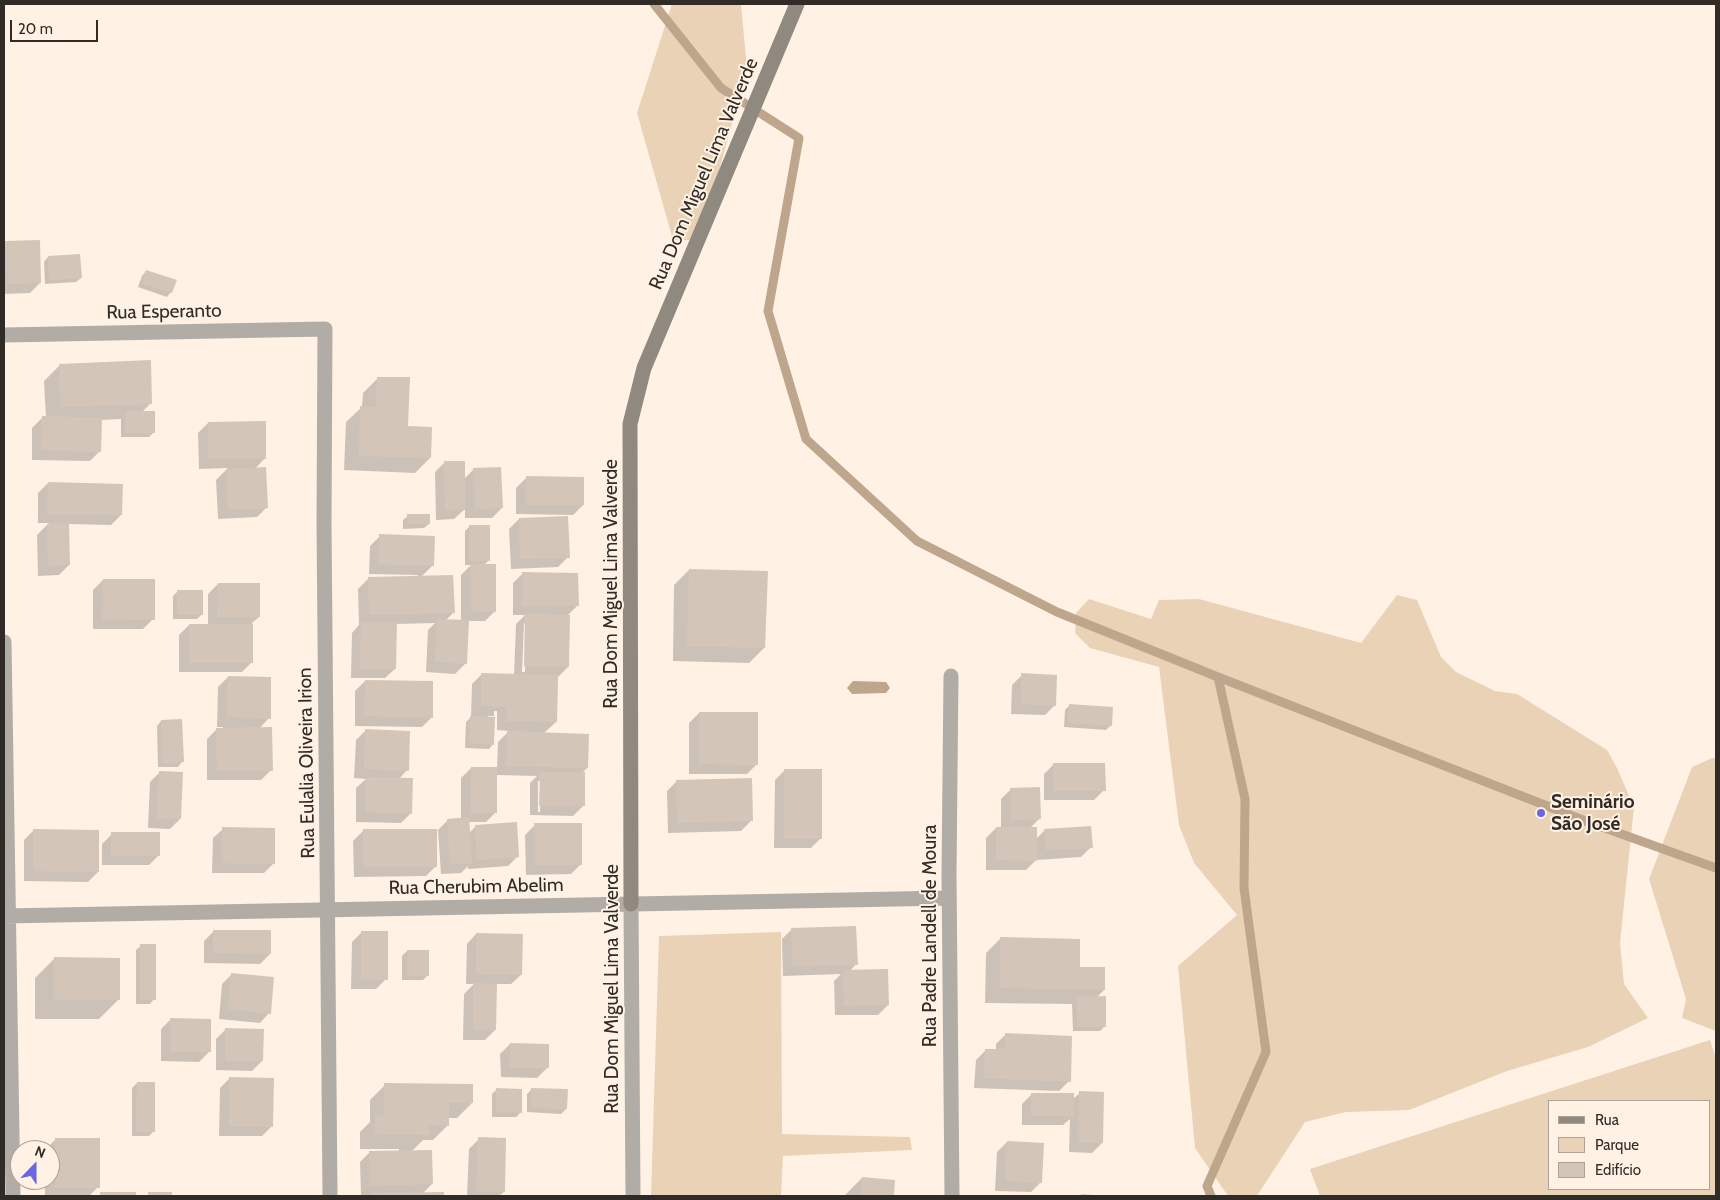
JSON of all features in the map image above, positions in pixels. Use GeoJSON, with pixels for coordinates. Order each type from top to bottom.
{"type":"FeatureCollection","features":[{"type":"Feature","properties":{"kind":"street","name":"Rua Dom Miguel Lima Valverde"},"geometry":{"type":"LineString","coordinates":[[633,1196],[630,424],[644,368],[797,4]]}},
{"type":"Feature","properties":{"kind":"street","name":"Rua Esperanto"},"geometry":{"type":"LineString","coordinates":[[4,335],[325,329]]}},
{"type":"Feature","properties":{"kind":"street","name":"Rua Eulalia Oliveira Irion"},"geometry":{"type":"LineString","coordinates":[[325,329],[324,523],[330,1196]]}},
{"type":"Feature","properties":{"kind":"street"},"geometry":{"type":"LineString","coordinates":[[4,642],[13,1196]]}},
{"type":"Feature","properties":{"kind":"street","name":"Rua Padre Landell de Moura"},"geometry":{"type":"LineString","coordinates":[[951,676],[949,898],[952,1196]]}},
{"type":"Feature","properties":{"kind":"street","name":"Rua Cherubim Abelim"},"geometry":{"type":"LineString","coordinates":[[7,916],[949,898]]}},
{"type":"Feature","properties":{"kind":"green space"},"geometry":{"type":"Polygon","coordinates":[[[672,4],[741,4],[747,69],[704,225],[692,240],[673,240],[637,113],[672,4]]]}},
{"type":"Feature","properties":{"kind":"green space"},"geometry":{"type":"Polygon","coordinates":[[[1397,595],[1417,600],[1441,657],[1456,672],[1495,691],[1517,694],[1607,750],[1634,807],[1620,943],[1624,984],[1648,1018],[1588,1047],[1507,1071],[1409,1110],[1346,1112],[1305,1122],[1257,1196],[1228,1196],[1195,1148],[1178,966],[1237,915],[1194,863],[1179,825],[1159,667],[1090,648],[1075,633],[1076,613],[1089,599],[1151,619],[1159,600],[1199,599],[1361,643],[1397,595]]]}},
{"type":"Feature","properties":{"kind":"green space"},"geometry":{"type":"Polygon","coordinates":[[[1716,758],[1716,1031],[1682,1018],[1686,999],[1649,879],[1692,767],[1716,758]]]}},
{"type":"Feature","properties":{"kind":"green space"},"geometry":{"type":"Polygon","coordinates":[[[781,932],[782,1134],[910,1137],[912,1150],[783,1156],[781,1196],[651,1196],[659,936],[781,932]]]}},
{"type":"Feature","properties":{"kind":"green space"},"geometry":{"type":"Polygon","coordinates":[[[1710,1040],[1716,1058],[1716,1196],[1320,1196],[1310,1169],[1710,1040]]]}},
{"type":"Feature","properties":{"kind":"shaded area"},"geometry":{"type":"Polygon","coordinates":[[[853,681],[886,682],[890,688],[886,693],[852,694],[847,688],[853,681]]]}},
{"type":"Feature","properties":{"kind":"building"},"geometry":{"type":"Polygon","coordinates":[[[40,240],[41,283],[7,284],[5,241],[40,240]]]}},
{"type":"Feature","properties":{"kind":"building"},"geometry":{"type":"Polygon","coordinates":[[[80,254],[82,278],[49,280],[48,256],[80,254]]]}},
{"type":"Feature","properties":{"kind":"building"},"geometry":{"type":"Polygon","coordinates":[[[146,270],[177,280],[172,293],[142,283],[146,270]]]}},
{"type":"Feature","properties":{"kind":"building"},"geometry":{"type":"Polygon","coordinates":[[[151,360],[152,404],[60,407],[59,364],[151,360]]]}},
{"type":"Feature","properties":{"kind":"building"},"geometry":{"type":"Polygon","coordinates":[[[377,377],[410,377],[408,426],[432,427],[431,458],[359,456],[360,406],[376,407],[377,377]]]}},
{"type":"Feature","properties":{"kind":"building"},"geometry":{"type":"Polygon","coordinates":[[[126,411],[155,411],[155,433],[125,433],[126,411]]]}},
{"type":"Feature","properties":{"kind":"building"},"geometry":{"type":"Polygon","coordinates":[[[42,416],[102,418],[101,452],[41,450],[42,416]]]}},
{"type":"Feature","properties":{"kind":"building"},"geometry":{"type":"Polygon","coordinates":[[[266,421],[266,459],[208,459],[208,422],[266,421]]]}},
{"type":"Feature","properties":{"kind":"building"},"geometry":{"type":"Polygon","coordinates":[[[444,461],[465,461],[465,510],[445,510],[444,461]]]}},
{"type":"Feature","properties":{"kind":"building"},"geometry":{"type":"Polygon","coordinates":[[[266,467],[268,508],[228,510],[226,469],[266,467]]]}},
{"type":"Feature","properties":{"kind":"building"},"geometry":{"type":"Polygon","coordinates":[[[501,467],[503,508],[475,509],[473,468],[501,467]]]}},
{"type":"Feature","properties":{"kind":"building"},"geometry":{"type":"Polygon","coordinates":[[[526,476],[584,477],[584,505],[526,505],[526,476]]]}},
{"type":"Feature","properties":{"kind":"building"},"geometry":{"type":"Polygon","coordinates":[[[48,482],[123,484],[122,515],[47,514],[48,482]]]}},
{"type":"Feature","properties":{"kind":"building"},"geometry":{"type":"Polygon","coordinates":[[[407,514],[430,514],[430,524],[407,524],[407,514]]]}},
{"type":"Feature","properties":{"kind":"building"},"geometry":{"type":"Polygon","coordinates":[[[568,516],[570,558],[520,559],[519,518],[568,516]]]}},
{"type":"Feature","properties":{"kind":"building"},"geometry":{"type":"Polygon","coordinates":[[[69,523],[70,565],[48,566],[47,524],[69,523]]]}},
{"type":"Feature","properties":{"kind":"building"},"geometry":{"type":"Polygon","coordinates":[[[469,525],[490,525],[490,561],[469,561],[469,525]]]}},
{"type":"Feature","properties":{"kind":"building"},"geometry":{"type":"Polygon","coordinates":[[[379,534],[435,536],[434,566],[378,564],[379,534]]]}},
{"type":"Feature","properties":{"kind":"building"},"geometry":{"type":"Polygon","coordinates":[[[470,564],[496,564],[496,612],[471,611],[470,564]]]}},
{"type":"Feature","properties":{"kind":"building"},"geometry":{"type":"Polygon","coordinates":[[[689,569],[768,571],[765,648],[687,646],[689,569]]]}},
{"type":"Feature","properties":{"kind":"building"},"geometry":{"type":"Polygon","coordinates":[[[522,572],[578,573],[579,606],[522,606],[522,572]]]}},
{"type":"Feature","properties":{"kind":"building"},"geometry":{"type":"Polygon","coordinates":[[[453,575],[455,613],[369,615],[368,577],[453,575]]]}},
{"type":"Feature","properties":{"kind":"building"},"geometry":{"type":"Polygon","coordinates":[[[103,579],[155,579],[155,620],[102,619],[103,579]]]}},
{"type":"Feature","properties":{"kind":"building"},"geometry":{"type":"Polygon","coordinates":[[[218,583],[260,583],[260,617],[217,617],[218,583]]]}},
{"type":"Feature","properties":{"kind":"building"},"geometry":{"type":"Polygon","coordinates":[[[177,590],[203,590],[203,615],[177,615],[177,590]]]}},
{"type":"Feature","properties":{"kind":"building"},"geometry":{"type":"Polygon","coordinates":[[[525,613],[570,615],[569,667],[524,666],[525,613]]]}},
{"type":"Feature","properties":{"kind":"building"},"geometry":{"type":"Polygon","coordinates":[[[437,619],[469,620],[467,664],[435,662],[437,619]]]}},
{"type":"Feature","properties":{"kind":"building"},"geometry":{"type":"Polygon","coordinates":[[[361,622],[397,622],[396,669],[360,669],[361,622]]]}},
{"type":"Feature","properties":{"kind":"building"},"geometry":{"type":"Polygon","coordinates":[[[189,624],[253,624],[253,663],[189,663],[189,624]]]}},
{"type":"Feature","properties":{"kind":"building"},"geometry":{"type":"Polygon","coordinates":[[[481,673],[558,675],[557,722],[506,721],[506,707],[481,706],[481,673]]]}},
{"type":"Feature","properties":{"kind":"building"},"geometry":{"type":"Polygon","coordinates":[[[1021,673],[1057,675],[1056,706],[1021,704],[1021,673]]]}},
{"type":"Feature","properties":{"kind":"building"},"geometry":{"type":"Polygon","coordinates":[[[228,676],[271,677],[271,719],[227,717],[228,676]]]}},
{"type":"Feature","properties":{"kind":"building"},"geometry":{"type":"Polygon","coordinates":[[[365,680],[433,681],[433,718],[364,716],[365,680]]]}},
{"type":"Feature","properties":{"kind":"building"},"geometry":{"type":"Polygon","coordinates":[[[1069,704],[1113,707],[1112,726],[1068,723],[1069,704]]]}},
{"type":"Feature","properties":{"kind":"building"},"geometry":{"type":"Polygon","coordinates":[[[699,712],[758,712],[758,765],[699,764],[699,712]]]}},
{"type":"Feature","properties":{"kind":"building"},"geometry":{"type":"Polygon","coordinates":[[[470,716],[495,717],[494,745],[469,743],[470,716]]]}},
{"type":"Feature","properties":{"kind":"building"},"geometry":{"type":"Polygon","coordinates":[[[182,719],[184,762],[162,763],[161,720],[182,719]]]}},
{"type":"Feature","properties":{"kind":"building"},"geometry":{"type":"Polygon","coordinates":[[[272,727],[273,771],[217,771],[216,728],[272,727]]]}},
{"type":"Feature","properties":{"kind":"building"},"geometry":{"type":"Polygon","coordinates":[[[365,729],[410,731],[409,771],[364,769],[365,729]]]}},
{"type":"Feature","properties":{"kind":"building"},"geometry":{"type":"Polygon","coordinates":[[[507,731],[589,734],[588,768],[506,766],[507,731]]]}},
{"type":"Feature","properties":{"kind":"building"},"geometry":{"type":"Polygon","coordinates":[[[1053,763],[1105,763],[1106,791],[1053,791],[1053,763]]]}},
{"type":"Feature","properties":{"kind":"building"},"geometry":{"type":"Polygon","coordinates":[[[471,767],[497,767],[497,813],[471,813],[471,767]]]}},
{"type":"Feature","properties":{"kind":"building"},"geometry":{"type":"Polygon","coordinates":[[[784,769],[822,769],[822,839],[784,839],[784,769]]]}},
{"type":"Feature","properties":{"kind":"building"},"geometry":{"type":"Polygon","coordinates":[[[159,771],[183,772],[181,819],[157,818],[159,771]]]}},
{"type":"Feature","properties":{"kind":"building"},"geometry":{"type":"Polygon","coordinates":[[[540,772],[585,772],[585,806],[539,806],[540,772]]]}},
{"type":"Feature","properties":{"kind":"building"},"geometry":{"type":"Polygon","coordinates":[[[366,777],[413,778],[412,814],[365,812],[366,777]]]}},
{"type":"Feature","properties":{"kind":"building"},"geometry":{"type":"Polygon","coordinates":[[[752,778],[753,821],[677,823],[676,780],[752,778]]]}},
{"type":"Feature","properties":{"kind":"building"},"geometry":{"type":"Polygon","coordinates":[[[1040,787],[1041,819],[1011,820],[1010,788],[1040,787]]]}},
{"type":"Feature","properties":{"kind":"building"},"geometry":{"type":"Polygon","coordinates":[[[469,817],[472,863],[450,864],[447,819],[469,817]]]}},
{"type":"Feature","properties":{"kind":"building"},"geometry":{"type":"Polygon","coordinates":[[[517,822],[519,857],[477,860],[475,825],[517,822]]]}},
{"type":"Feature","properties":{"kind":"building"},"geometry":{"type":"Polygon","coordinates":[[[534,823],[582,823],[582,865],[535,865],[534,823]]]}},
{"type":"Feature","properties":{"kind":"building"},"geometry":{"type":"Polygon","coordinates":[[[1091,826],[1093,848],[1046,850],[1044,829],[1091,826]]]}},
{"type":"Feature","properties":{"kind":"building"},"geometry":{"type":"Polygon","coordinates":[[[222,827],[275,828],[275,864],[222,863],[222,827]]]}},
{"type":"Feature","properties":{"kind":"building"},"geometry":{"type":"Polygon","coordinates":[[[996,827],[1037,827],[1037,861],[996,860],[996,827]]]}},
{"type":"Feature","properties":{"kind":"building"},"geometry":{"type":"Polygon","coordinates":[[[33,829],[99,830],[99,872],[33,871],[33,829]]]}},
{"type":"Feature","properties":{"kind":"building"},"geometry":{"type":"Polygon","coordinates":[[[363,829],[437,829],[437,867],[363,867],[363,829]]]}},
{"type":"Feature","properties":{"kind":"building"},"geometry":{"type":"Polygon","coordinates":[[[111,832],[160,832],[160,856],[111,856],[111,832]]]}},
{"type":"Feature","properties":{"kind":"building"},"geometry":{"type":"Polygon","coordinates":[[[856,926],[858,965],[793,966],[791,928],[856,926]]]}},
{"type":"Feature","properties":{"kind":"building"},"geometry":{"type":"Polygon","coordinates":[[[213,930],[271,930],[271,954],[213,953],[213,930]]]}},
{"type":"Feature","properties":{"kind":"building"},"geometry":{"type":"Polygon","coordinates":[[[361,931],[388,931],[388,980],[361,979],[361,931]]]}},
{"type":"Feature","properties":{"kind":"building"},"geometry":{"type":"Polygon","coordinates":[[[476,933],[523,934],[522,975],[476,974],[476,933]]]}},
{"type":"Feature","properties":{"kind":"building"},"geometry":{"type":"Polygon","coordinates":[[[1000,937],[1080,939],[1080,967],[1105,967],[1105,990],[1000,988],[1000,937]]]}},
{"type":"Feature","properties":{"kind":"building"},"geometry":{"type":"Polygon","coordinates":[[[140,944],[156,944],[156,1000],[140,1000],[140,944]]]}},
{"type":"Feature","properties":{"kind":"building"},"geometry":{"type":"Polygon","coordinates":[[[407,950],[429,950],[429,976],[407,976],[407,950]]]}},
{"type":"Feature","properties":{"kind":"building"},"geometry":{"type":"Polygon","coordinates":[[[54,957],[120,958],[120,1000],[54,1000],[54,957]]]}},
{"type":"Feature","properties":{"kind":"building"},"geometry":{"type":"Polygon","coordinates":[[[888,969],[889,1005],[844,1006],[843,970],[888,969]]]}},
{"type":"Feature","properties":{"kind":"building"},"geometry":{"type":"Polygon","coordinates":[[[231,973],[274,977],[271,1014],[228,1009],[231,973]]]}},
{"type":"Feature","properties":{"kind":"building"},"geometry":{"type":"Polygon","coordinates":[[[473,983],[497,984],[496,1030],[473,1030],[473,983]]]}},
{"type":"Feature","properties":{"kind":"building"},"geometry":{"type":"Polygon","coordinates":[[[1106,996],[1106,1027],[1077,1027],[1077,997],[1106,996]]]}},
{"type":"Feature","properties":{"kind":"building"},"geometry":{"type":"Polygon","coordinates":[[[170,1018],[211,1019],[211,1052],[170,1052],[170,1018]]]}},
{"type":"Feature","properties":{"kind":"building"},"geometry":{"type":"Polygon","coordinates":[[[225,1028],[264,1029],[263,1061],[225,1061],[225,1028]]]}},
{"type":"Feature","properties":{"kind":"building"},"geometry":{"type":"Polygon","coordinates":[[[1005,1033],[1072,1036],[1071,1082],[984,1078],[985,1049],[1005,1049],[1005,1033]]]}},
{"type":"Feature","properties":{"kind":"building"},"geometry":{"type":"Polygon","coordinates":[[[510,1043],[549,1044],[549,1068],[510,1068],[510,1043]]]}},
{"type":"Feature","properties":{"kind":"building"},"geometry":{"type":"Polygon","coordinates":[[[229,1077],[274,1078],[273,1127],[229,1126],[229,1077]]]}},
{"type":"Feature","properties":{"kind":"building"},"geometry":{"type":"Polygon","coordinates":[[[137,1082],[155,1082],[155,1132],[136,1132],[137,1082]]]}},
{"type":"Feature","properties":{"kind":"building"},"geometry":{"type":"Polygon","coordinates":[[[384,1083],[473,1084],[473,1103],[449,1103],[449,1126],[429,1125],[430,1135],[375,1134],[375,1115],[384,1116],[384,1083]]]}},
{"type":"Feature","properties":{"kind":"building"},"geometry":{"type":"Polygon","coordinates":[[[496,1088],[522,1089],[522,1113],[496,1112],[496,1088]]]}},
{"type":"Feature","properties":{"kind":"building"},"geometry":{"type":"Polygon","coordinates":[[[531,1088],[568,1089],[567,1109],[531,1108],[531,1088]]]}},
{"type":"Feature","properties":{"kind":"building"},"geometry":{"type":"Polygon","coordinates":[[[1079,1091],[1104,1092],[1103,1143],[1078,1143],[1079,1091]]]}},
{"type":"Feature","properties":{"kind":"building"},"geometry":{"type":"Polygon","coordinates":[[[1031,1093],[1074,1093],[1074,1116],[1031,1116],[1031,1093]]]}},
{"type":"Feature","properties":{"kind":"building"},"geometry":{"type":"Polygon","coordinates":[[[478,1137],[506,1138],[505,1192],[476,1191],[478,1137]]]}},
{"type":"Feature","properties":{"kind":"building"},"geometry":{"type":"Polygon","coordinates":[[[55,1138],[100,1138],[100,1188],[60,1188],[60,1140],[55,1140],[55,1138]]]}},
{"type":"Feature","properties":{"kind":"building"},"geometry":{"type":"Polygon","coordinates":[[[1007,1141],[1044,1143],[1042,1183],[1005,1181],[1007,1141]]]}},
{"type":"Feature","properties":{"kind":"building"},"geometry":{"type":"Polygon","coordinates":[[[432,1150],[433,1184],[370,1186],[369,1151],[432,1150]]]}},
{"type":"Feature","properties":{"kind":"building"},"geometry":{"type":"Polygon","coordinates":[[[862,1177],[895,1180],[894,1196],[860,1196],[862,1177]]]}},
{"type":"Feature","properties":{"kind":"building"},"geometry":{"type":"Polygon","coordinates":[[[100,1192],[136,1192],[136,1196],[100,1196],[100,1192]]]}},
{"type":"Feature","properties":{"kind":"building"},"geometry":{"type":"Polygon","coordinates":[[[148,1192],[172,1192],[172,1196],[148,1196],[148,1192]]]}},
{"type":"Feature","properties":{"kind":"building"},"geometry":{"type":"Polygon","coordinates":[[[444,1192],[444,1196],[372,1196],[372,1193],[444,1192]]]}},
{"type":"Feature","properties":{"kind":"building"},"geometry":{"type":"Polygon","coordinates":[[[1081,1194],[1094,1195],[1094,1196],[1081,1196],[1081,1194]]]}},
{"type":"Feature","properties":{"kind":"waterway"},"geometry":{"type":"LineString","coordinates":[[654,4],[721,88],[799,138],[768,311],[806,439],[917,541],[1057,612],[1588,822],[1716,868]]}},
{"type":"Feature","properties":{"kind":"waterway"},"geometry":{"type":"LineString","coordinates":[[1211,1196],[1207,1186],[1266,1052],[1244,888],[1245,799],[1218,677]]}},
{"type":"Feature","properties":{"kind":"place","name":"Seminário São José"},"geometry":{"type":"Point","coordinates":[1541,813]}}]}
